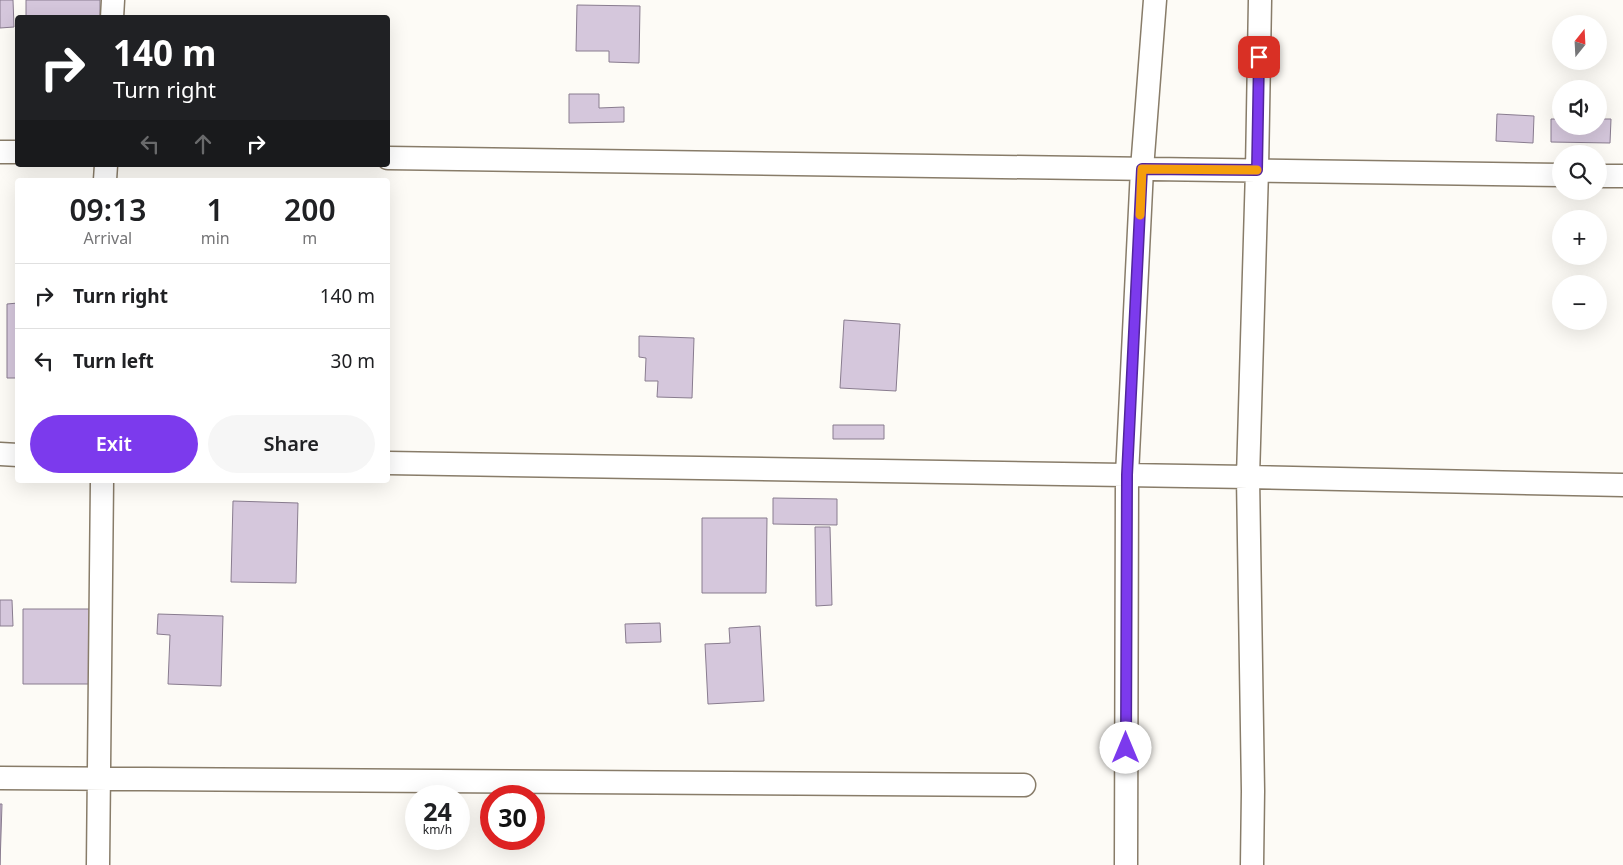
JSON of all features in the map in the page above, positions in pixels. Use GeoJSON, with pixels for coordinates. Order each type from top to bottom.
{"type":"FeatureCollection","features":[{"type":"Feature","properties":{"kind":"street"},"geometry":{"type":"LineString","coordinates":[[112,15],[113,0]]}},
{"type":"Feature","properties":{"kind":"street"},"geometry":{"type":"LineString","coordinates":[[1126,865],[1127,475],[1142,169],[1155,0]]}},
{"type":"Feature","properties":{"kind":"street"},"geometry":{"type":"LineString","coordinates":[[1252,865],[1253,791],[1248,477],[1260,0]]}},
{"type":"Feature","properties":{"kind":"street"},"geometry":{"type":"LineString","coordinates":[[0,152],[15,152]]}},
{"type":"Feature","properties":{"kind":"street"},"geometry":{"type":"LineString","coordinates":[[390,158],[1552,175]]}},
{"type":"Feature","properties":{"kind":"street"},"geometry":{"type":"LineString","coordinates":[[1607,176],[1623,176]]}},
{"type":"Feature","properties":{"kind":"street"},"geometry":{"type":"LineString","coordinates":[[0,454],[15,455]]}},
{"type":"Feature","properties":{"kind":"street"},"geometry":{"type":"LineString","coordinates":[[390,463],[1623,485]]}},
{"type":"Feature","properties":{"kind":"street"},"geometry":{"type":"LineString","coordinates":[[98,865],[102,483]]}},
{"type":"Feature","properties":{"kind":"street"},"geometry":{"type":"LineString","coordinates":[[0,778],[1024,785]]}},
{"type":"Feature","properties":{"kind":"building"},"geometry":{"type":"Polygon","coordinates":[[[0,0],[13,0],[14,27],[0,28],[0,0]]]}},
{"type":"Feature","properties":{"kind":"building"},"geometry":{"type":"Polygon","coordinates":[[[26,0],[100,0],[100,15],[26,15],[26,0]]]}},
{"type":"Feature","properties":{"kind":"building"},"geometry":{"type":"Polygon","coordinates":[[[577,5],[640,6],[639,63],[609,62],[609,51],[576,51],[577,5]]]}},
{"type":"Feature","properties":{"kind":"building"},"geometry":{"type":"Polygon","coordinates":[[[569,94],[599,94],[599,108],[624,107],[624,122],[569,123],[569,94]]]}},
{"type":"Feature","properties":{"kind":"building"},"geometry":{"type":"Polygon","coordinates":[[[1497,114],[1534,116],[1533,143],[1496,141],[1497,114]]]}},
{"type":"Feature","properties":{"kind":"building"},"geometry":{"type":"Polygon","coordinates":[[[1551,119],[1552,135],[1607,135],[1607,119],[1611,119],[1610,143],[1551,142],[1551,119]]]}},
{"type":"Feature","properties":{"kind":"building"},"geometry":{"type":"Polygon","coordinates":[[[15,303],[15,378],[7,378],[7,304],[15,303]]]}},
{"type":"Feature","properties":{"kind":"building"},"geometry":{"type":"Polygon","coordinates":[[[844,320],[900,324],[896,391],[840,388],[844,320]]]}},
{"type":"Feature","properties":{"kind":"building"},"geometry":{"type":"Polygon","coordinates":[[[639,336],[694,338],[692,398],[657,397],[658,381],[645,381],[646,358],[639,357],[639,336]]]}},
{"type":"Feature","properties":{"kind":"building"},"geometry":{"type":"Polygon","coordinates":[[[833,425],[884,425],[884,439],[833,439],[833,425]]]}},
{"type":"Feature","properties":{"kind":"building"},"geometry":{"type":"Polygon","coordinates":[[[773,498],[837,499],[837,525],[773,524],[773,498]]]}},
{"type":"Feature","properties":{"kind":"building"},"geometry":{"type":"Polygon","coordinates":[[[233,501],[298,503],[296,583],[231,582],[233,501]]]}},
{"type":"Feature","properties":{"kind":"building"},"geometry":{"type":"Polygon","coordinates":[[[702,518],[767,518],[766,593],[702,593],[702,518]]]}},
{"type":"Feature","properties":{"kind":"building"},"geometry":{"type":"Polygon","coordinates":[[[815,527],[830,527],[832,605],[816,606],[815,527]]]}},
{"type":"Feature","properties":{"kind":"building"},"geometry":{"type":"Polygon","coordinates":[[[0,600],[12,600],[13,626],[0,626],[0,600]]]}},
{"type":"Feature","properties":{"kind":"building"},"geometry":{"type":"Polygon","coordinates":[[[23,609],[98,609],[98,684],[23,684],[23,609]]]}},
{"type":"Feature","properties":{"kind":"building"},"geometry":{"type":"Polygon","coordinates":[[[158,614],[223,616],[221,686],[168,684],[170,635],[157,634],[158,614]]]}},
{"type":"Feature","properties":{"kind":"building"},"geometry":{"type":"Polygon","coordinates":[[[660,623],[661,642],[626,643],[625,624],[660,623]]]}},
{"type":"Feature","properties":{"kind":"building"},"geometry":{"type":"Polygon","coordinates":[[[760,626],[764,701],[708,704],[705,644],[730,643],[729,628],[760,626]]]}},
{"type":"Feature","properties":{"kind":"building"},"geometry":{"type":"Polygon","coordinates":[[[0,804],[2,804],[0,865],[0,804]]]}},
{"type":"Feature","properties":{"kind":"slow traffic"},"geometry":{"type":"LineString","coordinates":[[1140,215],[1142,169],[1257,170]]}},
{"type":"Feature","properties":{"kind":"route"},"geometry":{"type":"LineString","coordinates":[[1126,748],[1127,475],[1142,169],[1257,170],[1259,57]]}}]}
